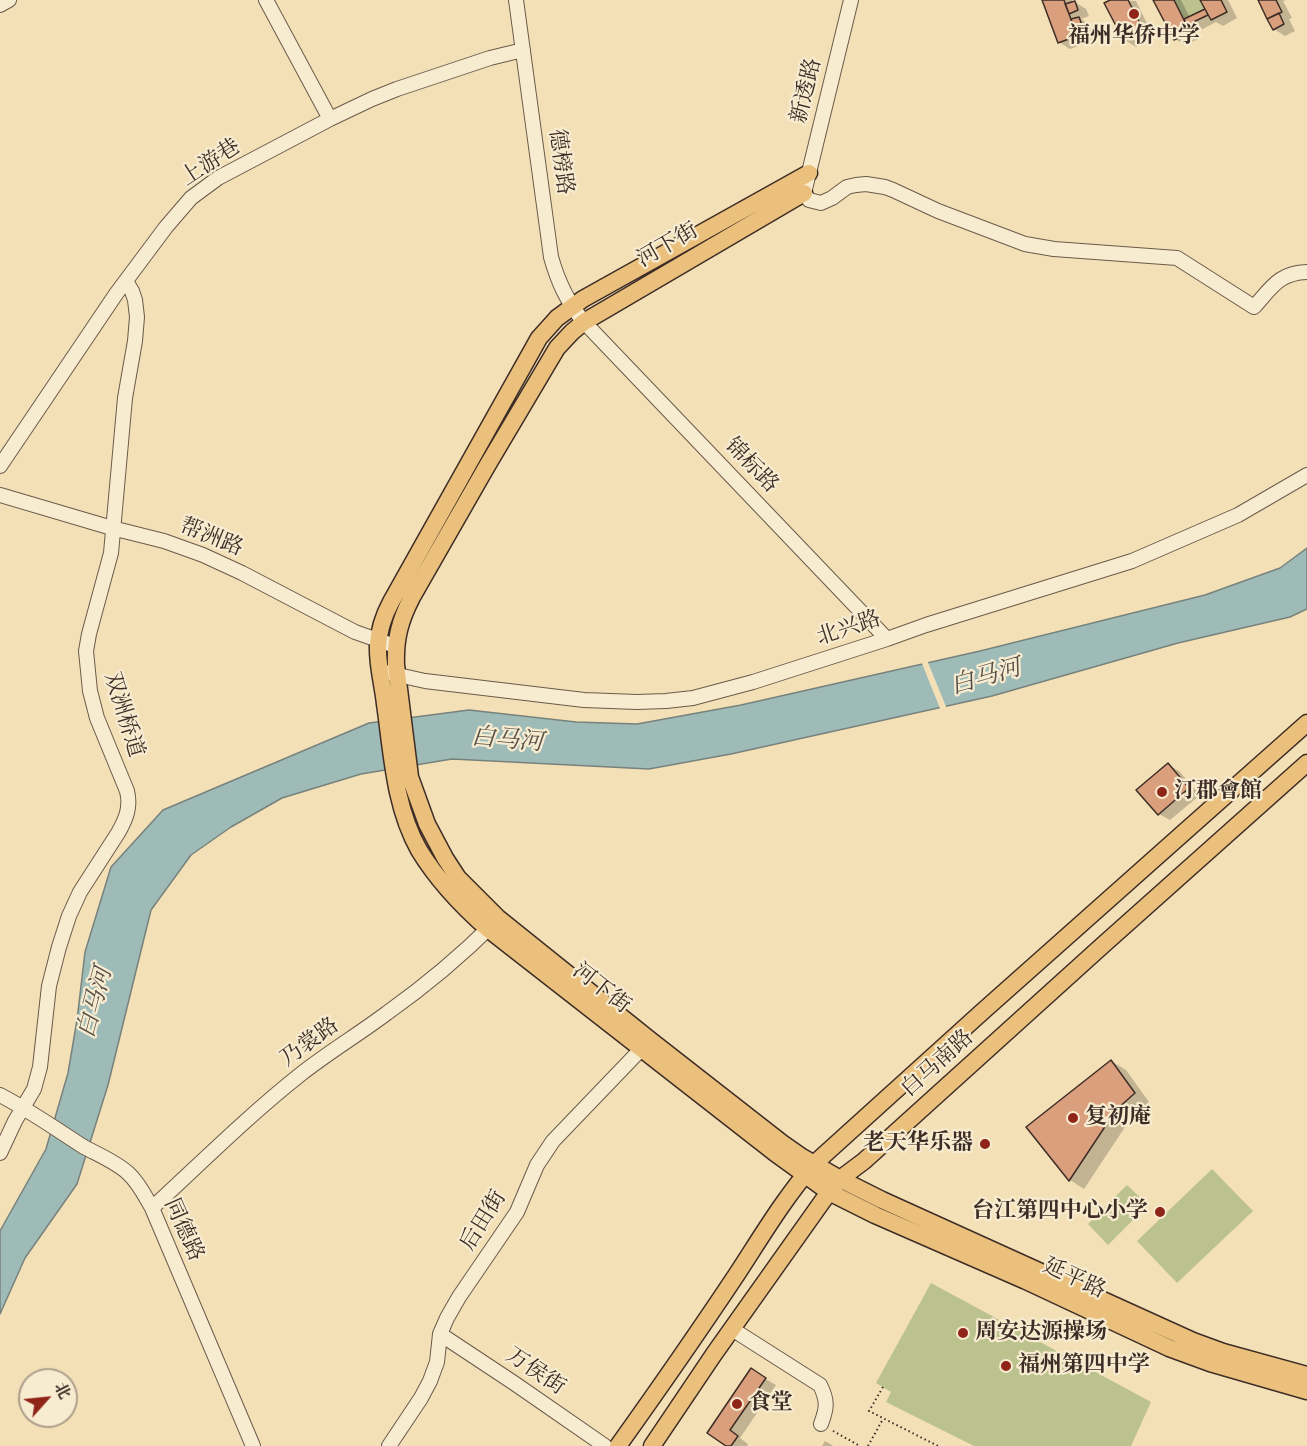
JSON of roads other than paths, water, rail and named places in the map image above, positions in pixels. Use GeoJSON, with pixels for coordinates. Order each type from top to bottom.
{"type":"FeatureCollection","features":[{"type":"Feature","properties":{"kind":"main road","name":"河下街"},"geometry":{"type":"LineString","coordinates":[[809,172],[571,306],[557,318],[539,338],[391,602],[378,641],[380,671],[392,696],[403,779],[448,864],[493,923],[645,1044],[782,1143],[809,1170],[834,1186]]}},
{"type":"Feature","properties":{"kind":"main road","name":"河下街"},"geometry":{"type":"LineString","coordinates":[[392,696],[398,675],[395,646],[406,608],[557,348],[584,322],[804,193]]}},
{"type":"Feature","properties":{"kind":"main road"},"geometry":{"type":"LineString","coordinates":[[618,1446],[809,1170],[1307,723]]}},
{"type":"Feature","properties":{"kind":"main road","name":"白马南路"},"geometry":{"type":"LineString","coordinates":[[652,1446],[834,1186],[1307,763]]}},
{"type":"Feature","properties":{"kind":"main road","name":"延平路"},"geometry":{"type":"LineString","coordinates":[[834,1186],[1029,1268],[1193,1341],[1222,1352],[1307,1375]]}},
{"type":"Feature","properties":{"kind":"main road","name":"延平路"},"geometry":{"type":"LineString","coordinates":[[834,1186],[874,1215],[1026,1281],[1169,1348],[1210,1363],[1307,1391]]}},
{"type":"Feature","properties":{"kind":"street"},"geometry":{"type":"LineString","coordinates":[[0,5],[2,0]]}},
{"type":"Feature","properties":{"kind":"street"},"geometry":{"type":"LineString","coordinates":[[0,5],[9,0]]}},
{"type":"Feature","properties":{"kind":"street"},"geometry":{"type":"LineString","coordinates":[[266,0],[330,119]]}},
{"type":"Feature","properties":{"kind":"street","name":"德榜路"},"geometry":{"type":"LineString","coordinates":[[516,0],[551,256],[560,287],[584,322]]}},
{"type":"Feature","properties":{"kind":"street","name":"新透路"},"geometry":{"type":"LineString","coordinates":[[804,193],[851,0]]}},
{"type":"Feature","properties":{"kind":"street","name":"上游巷"},"geometry":{"type":"LineString","coordinates":[[0,466],[126,280],[166,226],[199,192],[218,178],[358,105],[397,89],[490,58],[523,50]]}},
{"type":"Feature","properties":{"kind":"street"},"geometry":{"type":"LineString","coordinates":[[804,193],[809,200],[821,203],[847,187],[875,185],[893,190],[938,211],[1025,244],[1042,248],[1177,258],[1254,307],[1286,275],[1307,272]]}},
{"type":"Feature","properties":{"kind":"street","name":"双洲桥道"},"geometry":{"type":"LineString","coordinates":[[0,1153],[38,1077],[47,998],[66,925],[80,892],[118,833],[128,809],[127,791],[97,718],[86,663],[87,643],[109,561],[125,398],[135,341],[137,317],[135,300],[126,280]]}},
{"type":"Feature","properties":{"kind":"street","name":"锦标路"},"geometry":{"type":"LineString","coordinates":[[584,322],[887,639]]}},
{"type":"Feature","properties":{"kind":"street","name":"北兴路"},"geometry":{"type":"LineString","coordinates":[[380,671],[435,682],[584,700],[637,702],[678,700],[724,690],[1132,561],[1238,515],[1307,475]]}},
{"type":"Feature","properties":{"kind":"street","name":"帮洲路"},"geometry":{"type":"LineString","coordinates":[[0,495],[112,528],[148,536],[203,555],[243,573],[355,632],[395,646]]}},
{"type":"Feature","properties":{"kind":"street","name":"乃裳路"},"geometry":{"type":"LineString","coordinates":[[152,1208],[284,1088],[415,992],[493,923]]}},
{"type":"Feature","properties":{"kind":"street","name":"后田街"},"geometry":{"type":"LineString","coordinates":[[389,1446],[430,1381],[436,1362],[440,1334],[447,1318],[517,1212],[541,1156],[645,1044]]}},
{"type":"Feature","properties":{"kind":"street","name":"同德路"},"geometry":{"type":"LineString","coordinates":[[0,1095],[129,1174],[142,1191],[152,1208],[253,1446]]}},
{"type":"Feature","properties":{"kind":"street"},"geometry":{"type":"LineString","coordinates":[[732,1329],[820,1385],[825,1396],[826,1409],[821,1424]]}},
{"type":"Feature","properties":{"kind":"street","name":"万侯街"},"geometry":{"type":"LineString","coordinates":[[440,1334],[605,1446]]}},
{"type":"Feature","properties":{"kind":"water","name":"白马河"},"geometry":{"type":"Polygon","coordinates":[[[1307,548],[1307,609],[1290,617],[1178,643],[992,696],[731,754],[649,769],[452,759],[361,774],[282,798],[231,827],[191,855],[151,910],[108,1085],[77,1184],[25,1258],[0,1314],[0,1231],[46,1149],[68,1073],[85,952],[111,867],[163,810],[369,723],[469,710],[576,722],[637,724],[741,705],[980,651],[1205,595],[1280,568],[1307,548]]]}},
{"type":"Feature","properties":{"kind":"place","name":"福州华侨中学"},"geometry":{"type":"Point","coordinates":[1134,14]}},
{"type":"Feature","properties":{"kind":"place","name":"汀郡會館"},"geometry":{"type":"Point","coordinates":[1162,792]}},
{"type":"Feature","properties":{"kind":"place","name":"复初庵"},"geometry":{"type":"Point","coordinates":[1073,1118]}},
{"type":"Feature","properties":{"kind":"place","name":"老天华乐器"},"geometry":{"type":"Point","coordinates":[985,1144]}},
{"type":"Feature","properties":{"kind":"place","name":"台江第四中心小学"},"geometry":{"type":"Point","coordinates":[1160,1212]}},
{"type":"Feature","properties":{"kind":"place","name":"周安达源操场"},"geometry":{"type":"Point","coordinates":[963,1333]}},
{"type":"Feature","properties":{"kind":"place","name":"福州第四中学"},"geometry":{"type":"Point","coordinates":[1006,1366]}},
{"type":"Feature","properties":{"kind":"place","name":"食堂"},"geometry":{"type":"Point","coordinates":[737,1404]}}]}
